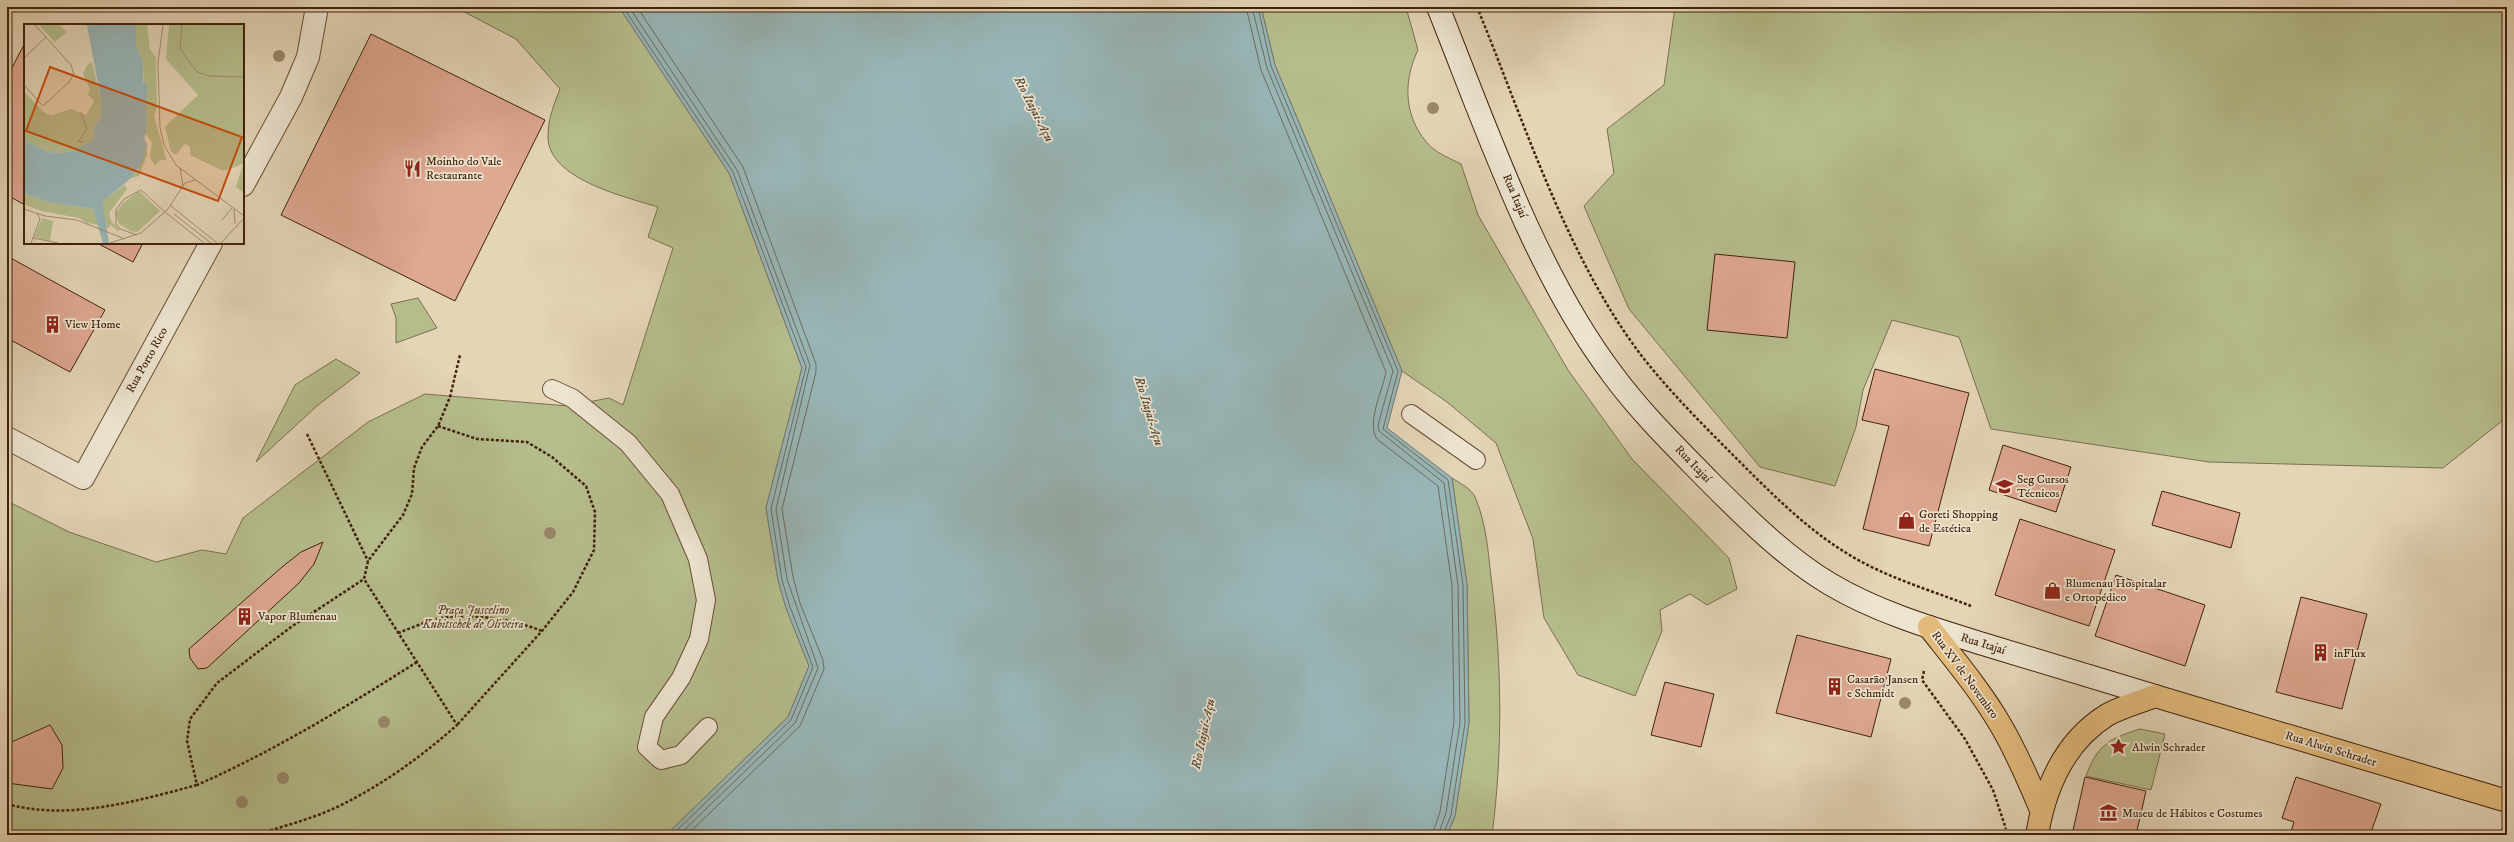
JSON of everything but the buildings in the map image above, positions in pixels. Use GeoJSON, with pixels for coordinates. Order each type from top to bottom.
{"type":"FeatureCollection","features":[{"type":"Feature","properties":{"kind":"main road"},"geometry":{"type":"LineString","coordinates":[[244,183],[291,97],[308,57],[317,7]]}},
{"type":"Feature","properties":{"kind":"main road","name":"Rua Itajaí"},"geometry":{"type":"LineString","coordinates":[[1438,7],[1535,242],[1576,320],[1612,375],[1659,430],[1726,497],[1787,554],[1830,584],[1872,605],[1930,627],[2155,696]]}},
{"type":"Feature","properties":{"kind":"main road","name":"Rua Porto Rico"},"geometry":{"type":"LineString","coordinates":[[7,438],[83,478],[210,244]]}},
{"type":"Feature","properties":{"kind":"main road","name":"Rua XV de Novembro"},"geometry":{"type":"LineString","coordinates":[[1930,627],[1984,699],[2000,724],[2022,766],[2041,810]]}},
{"type":"Feature","properties":{"kind":"main road"},"geometry":{"type":"LineString","coordinates":[[2037,835],[2041,810],[2053,774],[2074,742],[2107,715],[2155,696]]}},
{"type":"Feature","properties":{"kind":"main road","name":"Rua Alwin Schrader"},"geometry":{"type":"LineString","coordinates":[[2155,696],[2507,801]]}},
{"type":"Feature","properties":{"kind":"lane"},"geometry":{"type":"LineString","coordinates":[[552,389],[572,398],[628,443],[670,494],[698,559],[706,600],[699,639],[681,678],[654,717],[647,747],[661,760],[681,755],[708,727]]}},
{"type":"Feature","properties":{"kind":"lane"},"geometry":{"type":"LineString","coordinates":[[1411,414],[1476,460]]}},
{"type":"Feature","properties":{"kind":"path"},"geometry":{"type":"LineString","coordinates":[[1477,7],[1534,151],[1567,227],[1606,302],[1640,354],[1680,401],[1750,472],[1809,527],[1848,554],[1886,573],[1978,609]]}},
{"type":"Feature","properties":{"kind":"path"},"geometry":{"type":"LineString","coordinates":[[197,785],[186,741],[190,718],[217,683],[291,627],[364,579],[368,561],[403,515],[412,494],[414,468],[422,447],[438,426],[450,397],[460,355]]}},
{"type":"Feature","properties":{"kind":"path"},"geometry":{"type":"LineString","coordinates":[[256,835],[336,807],[379,785],[426,752],[457,725],[542,631],[572,592],[594,550],[595,512],[586,486],[552,457],[527,442],[477,439],[438,426]]}},
{"type":"Feature","properties":{"kind":"path"},"geometry":{"type":"LineString","coordinates":[[307,434],[368,561]]}},
{"type":"Feature","properties":{"kind":"path"},"geometry":{"type":"LineString","coordinates":[[364,579],[457,725]]}},
{"type":"Feature","properties":{"kind":"path"},"geometry":{"type":"LineString","coordinates":[[398,633],[432,620],[449,617],[517,621],[542,631]]}},
{"type":"Feature","properties":{"kind":"path"},"geometry":{"type":"LineString","coordinates":[[7,804],[29,810],[82,809],[145,799],[197,785],[224,773],[336,714],[417,662]]}},
{"type":"Feature","properties":{"kind":"path"},"geometry":{"type":"LineString","coordinates":[[1922,680],[1965,740],[1993,790],[2008,835]]}},
{"type":"Feature","properties":{"kind":"green space","name":"Praça Juscelino Kubitschek de Oliveira"},"geometry":{"type":"Polygon","coordinates":[[[455,7],[619,7],[729,173],[802,368],[766,508],[778,580],[786,608],[809,666],[788,717],[666,835],[7,835],[7,501],[69,532],[156,562],[202,550],[226,554],[243,518],[368,422],[425,394],[568,406],[609,398],[623,405],[673,248],[648,237],[658,207],[627,198],[591,184],[574,175],[560,164],[551,151],[548,130],[550,118],[560,89],[516,39],[455,7]]]}},
{"type":"Feature","properties":{"kind":"green space"},"geometry":{"type":"Polygon","coordinates":[[[1261,7],[1406,7],[1418,50],[1409,75],[1408,88],[1408,101],[1415,125],[1431,147],[1461,164],[1478,215],[1568,370],[1632,459],[1729,558],[1737,589],[1707,605],[1690,594],[1660,610],[1662,631],[1635,696],[1578,675],[1544,618],[1533,539],[1496,443],[1447,402],[1402,371],[1275,65],[1261,7]]]}},
{"type":"Feature","properties":{"kind":"green space"},"geometry":{"type":"Polygon","coordinates":[[[1675,7],[2507,7],[2507,417],[2443,468],[2209,462],[1991,429],[1959,337],[1892,320],[1863,390],[1856,427],[1835,486],[1760,467],[1629,309],[1584,206],[1614,173],[1607,129],[1664,85],[1675,7]]]}},
{"type":"Feature","properties":{"kind":"green space"},"geometry":{"type":"Polygon","coordinates":[[[418,298],[437,328],[396,343],[396,318],[391,304],[418,298]]]}},
{"type":"Feature","properties":{"kind":"green space"},"geometry":{"type":"Polygon","coordinates":[[[336,359],[360,373],[318,405],[256,462],[295,385],[336,359]]]}},
{"type":"Feature","properties":{"kind":"green space"},"geometry":{"type":"Polygon","coordinates":[[[1452,478],[1471,491],[1475,497],[1482,516],[1489,557],[1495,609],[1500,706],[1498,771],[1492,835],[1447,835],[1455,816],[1469,723],[1467,585],[1452,478]]]}},
{"type":"Feature","properties":{"kind":"green space"},"geometry":{"type":"Polygon","coordinates":[[[2140,729],[2165,734],[2151,790],[2086,776],[2095,757],[2106,744],[2120,736],[2140,729]]]}},
{"type":"Feature","properties":{"kind":"water","name":"Rio Itajaí-Açu"},"geometry":{"type":"Polygon","coordinates":[[[619,7],[1261,7],[1275,65],[1402,371],[1387,428],[1452,478],[1467,585],[1469,723],[1455,816],[1447,835],[666,835],[788,717],[809,666],[786,608],[778,580],[766,508],[802,368],[729,173],[619,7]]]}},
{"type":"Feature","properties":{"kind":"place","name":"Moinho do Vale Restaurante"},"geometry":{"type":"Point","coordinates":[413,168]}},
{"type":"Feature","properties":{"kind":"place","name":"View Home"},"geometry":{"type":"Point","coordinates":[52,324]}},
{"type":"Feature","properties":{"kind":"place","name":"Seg Cursos Técnicos"},"geometry":{"type":"Point","coordinates":[2004,486]}},
{"type":"Feature","properties":{"kind":"place","name":"Goreti Shopping de Estética"},"geometry":{"type":"Point","coordinates":[1906,521]}},
{"type":"Feature","properties":{"kind":"place","name":"Blumenau Hospitalar e Ortopédico"},"geometry":{"type":"Point","coordinates":[2052,590]}},
{"type":"Feature","properties":{"kind":"place","name":"Vapor Blumenau"},"geometry":{"type":"Point","coordinates":[245,616]}},
{"type":"Feature","properties":{"kind":"place","name":"inFlux"},"geometry":{"type":"Point","coordinates":[2321,653]}},
{"type":"Feature","properties":{"kind":"place","name":"Casarão Jansen e Schmidt"},"geometry":{"type":"Point","coordinates":[1834,686]}},
{"type":"Feature","properties":{"kind":"place","name":"Alwin Schrader"},"geometry":{"type":"Point","coordinates":[2119,747]}},
{"type":"Feature","properties":{"kind":"place","name":"Museu de Hábitos e Costumes"},"geometry":{"type":"Point","coordinates":[2109,813]}}]}
